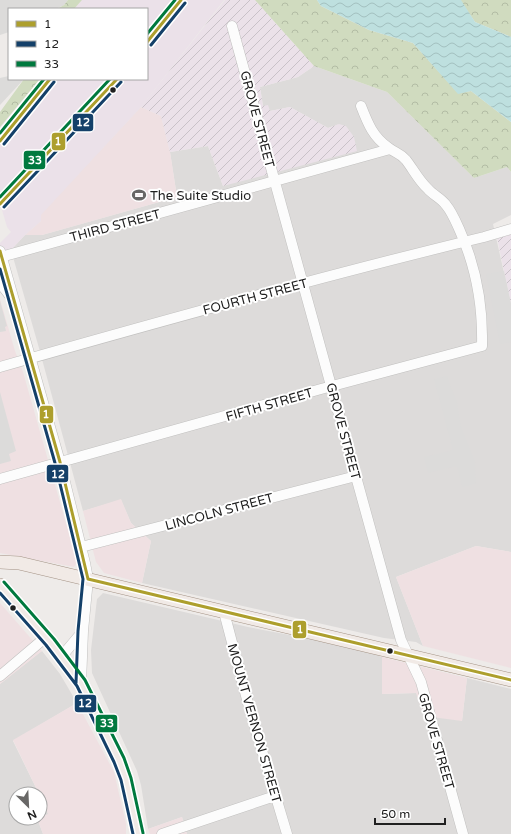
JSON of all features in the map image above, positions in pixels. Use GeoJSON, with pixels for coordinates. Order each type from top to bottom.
{"type":"FeatureCollection","features":[{"type":"Feature","properties":{"kind":"main road"},"geometry":{"type":"LineString","coordinates":[[0,562],[19,563],[511,680]]}},
{"type":"Feature","properties":{"kind":"main road"},"geometry":{"type":"LineString","coordinates":[[0,585],[62,656],[81,683],[119,760],[126,779],[138,834]]}},
{"type":"Feature","properties":{"kind":"street","name":"GROVE STREET"},"geometry":{"type":"LineString","coordinates":[[232,26],[401,640],[421,682],[463,834]]}},
{"type":"Feature","properties":{"kind":"street"},"geometry":{"type":"LineString","coordinates":[[361,106],[370,129],[390,149],[398,152],[405,159],[424,186],[446,205],[465,242]]}},
{"type":"Feature","properties":{"kind":"street","name":"THIRD STREET"},"geometry":{"type":"LineString","coordinates":[[1,254],[275,182],[390,149]]}},
{"type":"Feature","properties":{"kind":"street","name":"FOURTH STREET"},"geometry":{"type":"LineString","coordinates":[[0,367],[302,283],[511,229]]}},
{"type":"Feature","properties":{"kind":"street","name":"FIFTH STREET"},"geometry":{"type":"LineString","coordinates":[[0,479],[482,346],[482,323],[479,297],[470,254],[465,242]]}},
{"type":"Feature","properties":{"kind":"street"},"geometry":{"type":"LineString","coordinates":[[1,254],[60,462],[82,547],[88,579],[83,632],[81,683]]}},
{"type":"Feature","properties":{"kind":"street"},"geometry":{"type":"LineString","coordinates":[[0,283],[14,301]]}},
{"type":"Feature","properties":{"kind":"street","name":"LINCOLN STREET"},"geometry":{"type":"LineString","coordinates":[[82,547],[356,476]]}},
{"type":"Feature","properties":{"kind":"street","name":"MOUNT VERNON STREET"},"geometry":{"type":"LineString","coordinates":[[224,612],[249,707],[287,834]]}},
{"type":"Feature","properties":{"kind":"street"},"geometry":{"type":"LineString","coordinates":[[62,656],[83,632]]}},
{"type":"Feature","properties":{"kind":"street"},"geometry":{"type":"LineString","coordinates":[[0,676],[46,637]]}},
{"type":"Feature","properties":{"kind":"street"},"geometry":{"type":"LineString","coordinates":[[162,834],[275,796]]}},
{"type":"Feature","properties":{"kind":"shaded area"},"geometry":{"type":"Polygon","coordinates":[[[0,0],[68,0],[64,5],[58,8],[8,8],[8,32],[0,35],[0,0]]]}},
{"type":"Feature","properties":{"kind":"shaded area"},"geometry":{"type":"Polygon","coordinates":[[[82,0],[224,0],[141,107],[41,215],[41,221],[25,235],[0,262],[0,243],[11,232],[7,227],[0,203],[0,127],[39,80],[148,80],[148,8],[75,8],[82,0]]]}},
{"type":"Feature","properties":{"kind":"shaded area"},"geometry":{"type":"Polygon","coordinates":[[[225,0],[255,0],[314,66],[298,77],[260,87],[263,106],[268,105],[270,111],[290,107],[328,128],[339,124],[346,126],[354,137],[357,151],[223,186],[208,146],[170,152],[161,116],[141,107],[225,0]]]}},
{"type":"Feature","properties":{"kind":"shaded area"},"geometry":{"type":"Polygon","coordinates":[[[314,66],[387,92],[474,178],[507,167],[511,172],[511,215],[493,224],[511,304],[511,552],[476,546],[396,577],[423,646],[416,642],[384,638],[142,583],[151,541],[131,523],[121,500],[83,511],[11,250],[25,235],[42,235],[177,197],[170,152],[208,146],[223,186],[339,124],[328,128],[290,107],[270,111],[263,106],[260,87],[298,77],[314,66]]]}},
{"type":"Feature","properties":{"kind":"shaded area"},"geometry":{"type":"Polygon","coordinates":[[[8,76],[8,80],[23,80],[0,105],[0,78],[8,76]]]}},
{"type":"Feature","properties":{"kind":"shaded area"},"geometry":{"type":"Polygon","coordinates":[[[141,107],[161,116],[170,152],[177,197],[42,235],[25,235],[41,221],[40,215],[141,107]]]}},
{"type":"Feature","properties":{"kind":"shaded area"},"geometry":{"type":"Polygon","coordinates":[[[511,233],[511,304],[497,238],[511,233]]]}},
{"type":"Feature","properties":{"kind":"shaded area"},"geometry":{"type":"Polygon","coordinates":[[[504,271],[511,304],[511,342],[500,344],[486,274],[504,271]]]}},
{"type":"Feature","properties":{"kind":"shaded area"},"geometry":{"type":"Polygon","coordinates":[[[0,299],[15,351],[23,372],[77,562],[74,567],[0,553],[0,299]]]}},
{"type":"Feature","properties":{"kind":"shaded area"},"geometry":{"type":"Polygon","coordinates":[[[0,301],[7,326],[5,327],[6,331],[0,332],[0,301]]]}},
{"type":"Feature","properties":{"kind":"shaded area"},"geometry":{"type":"Polygon","coordinates":[[[447,376],[457,403],[461,427],[475,462],[476,483],[462,487],[457,466],[428,473],[424,457],[453,450],[434,379],[447,376]]]}},
{"type":"Feature","properties":{"kind":"shaded area"},"geometry":{"type":"Polygon","coordinates":[[[0,392],[16,451],[9,454],[11,461],[0,464],[0,392]]]}},
{"type":"Feature","properties":{"kind":"shaded area"},"geometry":{"type":"Polygon","coordinates":[[[121,499],[131,523],[151,541],[142,583],[104,573],[96,562],[83,511],[121,499]]]}},
{"type":"Feature","properties":{"kind":"shaded area"},"geometry":{"type":"Polygon","coordinates":[[[476,546],[511,552],[511,668],[423,646],[396,577],[476,546]]]}},
{"type":"Feature","properties":{"kind":"shaded area"},"geometry":{"type":"Polygon","coordinates":[[[103,593],[248,627],[363,649],[382,657],[382,694],[416,693],[462,721],[467,678],[511,689],[511,834],[187,834],[182,817],[148,829],[141,785],[137,771],[92,673],[91,650],[97,599],[103,593]]]}},
{"type":"Feature","properties":{"kind":"shaded area"},"geometry":{"type":"Polygon","coordinates":[[[0,603],[42,651],[0,684],[0,603]]]}},
{"type":"Feature","properties":{"kind":"shaded area"},"geometry":{"type":"Polygon","coordinates":[[[42,651],[60,674],[77,703],[13,741],[35,786],[8,786],[8,826],[40,826],[43,834],[0,834],[0,684],[42,651]]]}},
{"type":"Feature","properties":{"kind":"shaded area"},"geometry":{"type":"Polygon","coordinates":[[[382,657],[467,678],[462,721],[424,716],[416,693],[382,694],[382,657]]]}},
{"type":"Feature","properties":{"kind":"shaded area"},"geometry":{"type":"Polygon","coordinates":[[[77,703],[114,772],[126,824],[126,834],[43,834],[40,826],[48,826],[48,786],[35,786],[13,740],[77,703]]]}},
{"type":"Feature","properties":{"kind":"shaded area"},"geometry":{"type":"Polygon","coordinates":[[[182,817],[187,834],[150,834],[148,829],[182,817]]]}},
{"type":"Feature","properties":{"kind":"green space"},"geometry":{"type":"Polygon","coordinates":[[[68,0],[82,0],[75,8],[59,8],[68,0]]]}},
{"type":"Feature","properties":{"kind":"green space"},"geometry":{"type":"Polygon","coordinates":[[[255,0],[317,0],[321,6],[369,30],[413,43],[458,93],[471,91],[511,122],[511,172],[507,167],[474,178],[387,92],[314,66],[255,0]]]}},
{"type":"Feature","properties":{"kind":"green space"},"geometry":{"type":"Polygon","coordinates":[[[460,0],[511,0],[511,37],[475,22],[460,0]]]}},
{"type":"Feature","properties":{"kind":"green space"},"geometry":{"type":"Polygon","coordinates":[[[23,80],[39,80],[0,127],[0,112],[23,80]]]}},
{"type":"Feature","properties":{"kind":"water"},"geometry":{"type":"Polygon","coordinates":[[[317,0],[461,0],[475,22],[511,37],[511,122],[471,91],[458,94],[413,43],[369,30],[321,6],[317,0]]]}},
{"type":"Feature","properties":{"kind":"transit line","name":"33"},"geometry":{"type":"LineString","coordinates":[[148,33],[175,0]]}},
{"type":"Feature","properties":{"kind":"transit line","name":"1"},"geometry":{"type":"LineString","coordinates":[[148,41],[181,0]]}},
{"type":"Feature","properties":{"kind":"transit line","name":"12"},"geometry":{"type":"LineString","coordinates":[[151,45],[185,3]]}},
{"type":"Feature","properties":{"kind":"transit line","name":"33"},"geometry":{"type":"LineString","coordinates":[[0,133],[43,80]]}},
{"type":"Feature","properties":{"kind":"transit line","name":"1"},"geometry":{"type":"LineString","coordinates":[[0,141],[49,80]]}},
{"type":"Feature","properties":{"kind":"transit line","name":"33"},"geometry":{"type":"LineString","coordinates":[[0,197],[109,80]]}},
{"type":"Feature","properties":{"kind":"transit line","name":"1"},"geometry":{"type":"LineString","coordinates":[[0,204],[116,80]]}},
{"type":"Feature","properties":{"kind":"transit line","name":"12"},"geometry":{"type":"LineString","coordinates":[[4,144],[54,82]]}},
{"type":"Feature","properties":{"kind":"transit line","name":"12"},"geometry":{"type":"LineString","coordinates":[[4,207],[121,82]]}},
{"type":"Feature","properties":{"kind":"transit line","name":"1"},"geometry":{"type":"LineString","coordinates":[[0,251],[60,462],[88,579]]}},
{"type":"Feature","properties":{"kind":"transit line","name":"12"},"geometry":{"type":"LineString","coordinates":[[0,269],[55,463],[83,579],[78,631],[76,683]]}},
{"type":"Feature","properties":{"kind":"transit line","name":"1"},"geometry":{"type":"LineString","coordinates":[[88,579],[511,680]]}},
{"type":"Feature","properties":{"kind":"transit line","name":"33"},"geometry":{"type":"LineString","coordinates":[[4,582],[54,639],[85,680],[124,758],[131,778],[143,833]]}},
{"type":"Feature","properties":{"kind":"transit line","name":"12"},"geometry":{"type":"LineString","coordinates":[[0,593],[46,645],[77,686],[114,762],[121,780],[133,834]]}},
{"type":"Feature","properties":{"kind":"place","name":"The Suite Studio"},"geometry":{"type":"Point","coordinates":[139,195]}}]}
